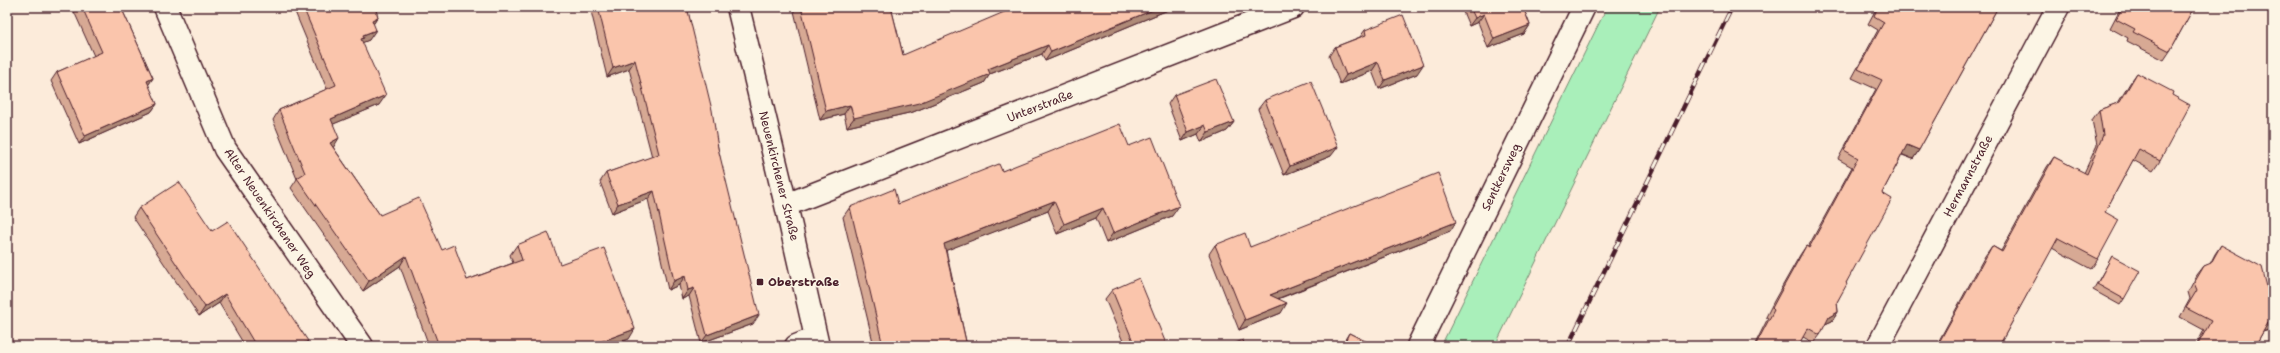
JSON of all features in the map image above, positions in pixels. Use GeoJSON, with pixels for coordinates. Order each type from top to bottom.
{"type":"FeatureCollection","features":[{"type":"Feature","properties":{"kind":"street","name":"Alter Neuenkirchener Weg"},"geometry":{"type":"LineString","coordinates":[[165,7],[225,149],[362,346]]}},
{"type":"Feature","properties":{"kind":"street","name":"Neuenkirchener Straße"},"geometry":{"type":"LineString","coordinates":[[738,7],[786,205],[817,342]]}},
{"type":"Feature","properties":{"kind":"street","name":"Unterstraße"},"geometry":{"type":"LineString","coordinates":[[786,205],[1293,7]]}},
{"type":"Feature","properties":{"kind":"street","name":"Sentkersweg"},"geometry":{"type":"LineString","coordinates":[[1418,346],[1584,7]]}},
{"type":"Feature","properties":{"kind":"street","name":"Hermannstraße"},"geometry":{"type":"LineString","coordinates":[[1878,346],[2058,7]]}},
{"type":"Feature","properties":{"kind":"street"},"geometry":{"type":"LineString","coordinates":[[796,346],[817,342]]}},
{"type":"Feature","properties":{"kind":"green space"},"geometry":{"type":"Polygon","coordinates":[[[1607,7],[1660,7],[1495,346],[1441,346],[1607,7]]]}},
{"type":"Feature","properties":{"kind":"building"},"geometry":{"type":"Polygon","coordinates":[[[82,7],[121,7],[153,78],[147,81],[157,104],[85,136],[57,72],[102,52],[82,7]]]}},
{"type":"Feature","properties":{"kind":"building"},"geometry":{"type":"Polygon","coordinates":[[[303,7],[375,7],[378,17],[372,20],[376,30],[363,35],[364,38],[361,39],[386,95],[331,119],[339,138],[330,143],[380,215],[419,198],[442,250],[454,245],[467,280],[522,260],[517,245],[548,232],[560,264],[604,248],[635,329],[589,346],[439,346],[406,256],[369,281],[297,178],[305,173],[279,110],[336,85],[303,7]]]}},
{"type":"Feature","properties":{"kind":"building"},"geometry":{"type":"Polygon","coordinates":[[[598,7],[687,7],[712,110],[718,148],[759,315],[707,335],[694,288],[688,290],[685,276],[674,281],[654,191],[618,204],[606,173],[659,154],[635,60],[613,68],[598,7]]]}},
{"type":"Feature","properties":{"kind":"building"},"geometry":{"type":"Polygon","coordinates":[[[801,7],[891,7],[903,55],[1016,7],[1160,7],[1051,52],[1048,45],[988,69],[990,74],[919,103],[854,118],[850,105],[826,111],[801,7]]]}},
{"type":"Feature","properties":{"kind":"building"},"geometry":{"type":"Polygon","coordinates":[[[1470,7],[1523,7],[1530,25],[1494,39],[1484,14],[1475,18],[1470,7]]]}},
{"type":"Feature","properties":{"kind":"building"},"geometry":{"type":"Polygon","coordinates":[[[1878,7],[1998,7],[1919,150],[1907,145],[1882,193],[1892,199],[1846,283],[1847,284],[1837,302],[1838,312],[1829,317],[1820,335],[1808,328],[1798,346],[1755,346],[1774,310],[1772,308],[1780,293],[1806,246],[1809,248],[1858,158],[1844,150],[1882,80],[1858,69],[1884,22],[1874,16],[1878,7]]]}},
{"type":"Feature","properties":{"kind":"building"},"geometry":{"type":"Polygon","coordinates":[[[2123,7],[2194,7],[2170,51],[2133,32],[2135,29],[2116,19],[2123,7]]]}},
{"type":"Feature","properties":{"kind":"building"},"geometry":{"type":"Polygon","coordinates":[[[1403,15],[1423,65],[1385,80],[1378,62],[1346,75],[1335,47],[1366,35],[1365,30],[1403,15]]]}},
{"type":"Feature","properties":{"kind":"building"},"geometry":{"type":"Polygon","coordinates":[[[2137,73],[2173,92],[2172,95],[2190,105],[2160,161],[2139,149],[2105,212],[2119,220],[2098,259],[2058,238],[1999,346],[1937,346],[1992,246],[2002,252],[2054,157],[2087,174],[2103,135],[2099,110],[2120,102],[2137,73]]]}},
{"type":"Feature","properties":{"kind":"building"},"geometry":{"type":"Polygon","coordinates":[[[1216,79],[1234,122],[1208,132],[1205,125],[1188,132],[1174,95],[1216,79]]]}},
{"type":"Feature","properties":{"kind":"building"},"geometry":{"type":"Polygon","coordinates":[[[1311,81],[1338,147],[1290,166],[1265,100],[1311,81]]]}},
{"type":"Feature","properties":{"kind":"building"},"geometry":{"type":"Polygon","coordinates":[[[1120,124],[1129,146],[1152,137],[1179,206],[1113,233],[1103,208],[1064,224],[1054,201],[944,244],[967,346],[883,346],[850,207],[894,189],[898,204],[999,164],[1002,171],[1120,124]]]}},
{"type":"Feature","properties":{"kind":"building"},"geometry":{"type":"Polygon","coordinates":[[[1438,173],[1456,222],[1270,295],[1287,303],[1245,320],[1215,245],[1245,233],[1250,247],[1438,173]]]}},
{"type":"Feature","properties":{"kind":"building"},"geometry":{"type":"Polygon","coordinates":[[[179,182],[212,231],[228,221],[308,341],[300,346],[256,346],[225,294],[205,307],[139,208],[179,182]]]}},
{"type":"Feature","properties":{"kind":"building"},"geometry":{"type":"Polygon","coordinates":[[[2221,245],[2262,267],[2273,311],[2273,322],[2268,323],[2255,346],[2197,346],[2211,321],[2186,308],[2197,290],[2194,283],[2204,266],[2211,263],[2221,245]]]}},
{"type":"Feature","properties":{"kind":"building"},"geometry":{"type":"Polygon","coordinates":[[[2112,256],[2140,271],[2124,299],[2097,284],[2112,256]]]}},
{"type":"Feature","properties":{"kind":"building"},"geometry":{"type":"Polygon","coordinates":[[[1139,278],[1167,346],[1135,346],[1112,290],[1139,278]]]}},
{"type":"Feature","properties":{"kind":"building"},"geometry":{"type":"Polygon","coordinates":[[[1349,333],[1375,346],[1343,346],[1349,333]]]}},
{"type":"Feature","properties":{"kind":"building"},"geometry":{"type":"Polygon","coordinates":[[[1243,340],[1245,346],[1228,346],[1243,340]]]}},
{"type":"Feature","properties":{"kind":"railway"},"geometry":{"type":"LineString","coordinates":[[1568,346],[1732,7]]}},
{"type":"Feature","properties":{"kind":"place","name":"Oberstraße"},"geometry":{"type":"Point","coordinates":[760,282]}}]}
